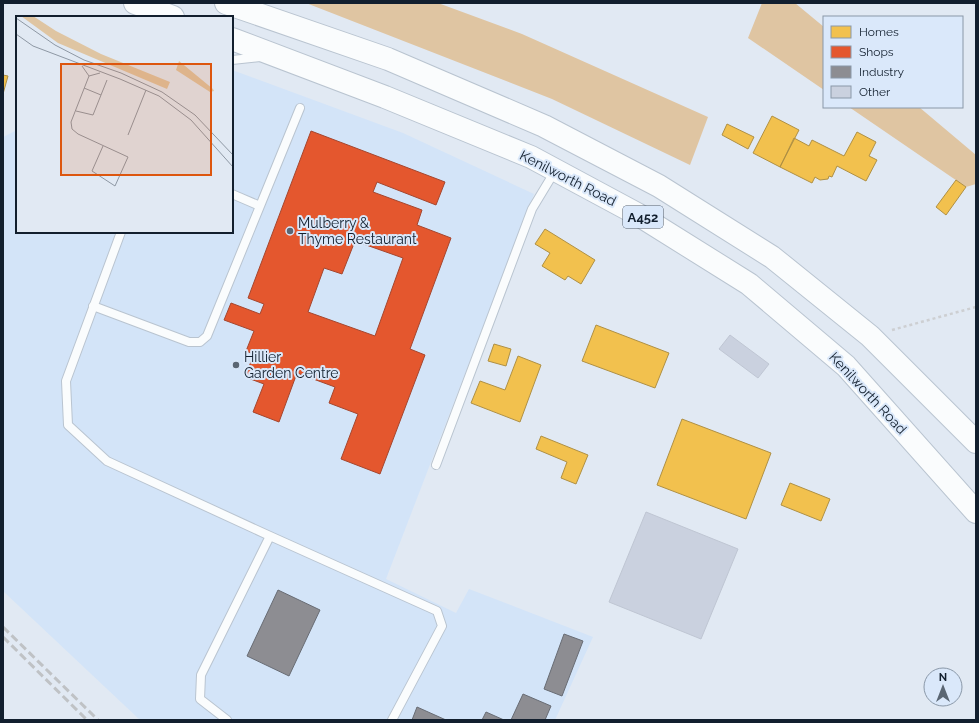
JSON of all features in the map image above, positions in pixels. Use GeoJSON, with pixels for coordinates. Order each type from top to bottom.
{"type":"FeatureCollection","features":[{"type":"Feature","properties":{"kind":"highway","name":"A452"},"geometry":{"type":"LineString","coordinates":[[226,3],[388,59],[544,126],[659,186],[772,257],[870,336],[976,442]]}},
{"type":"Feature","properties":{"kind":"highway"},"geometry":{"type":"LineString","coordinates":[[135,8],[169,16]]}},
{"type":"Feature","properties":{"kind":"highway","name":"Kenilworth Road"},"geometry":{"type":"LineString","coordinates":[[233,39],[407,106],[531,157],[637,214],[749,284],[846,366],[976,512]]}},
{"type":"Feature","properties":{"kind":"lane"},"geometry":{"type":"LineString","coordinates":[[126,3],[135,8]]}},
{"type":"Feature","properties":{"kind":"lane"},"geometry":{"type":"LineString","coordinates":[[233,60],[277,55]]}},
{"type":"Feature","properties":{"kind":"lane"},"geometry":{"type":"LineString","coordinates":[[93,306],[188,342],[200,342],[207,336],[300,108]]}},
{"type":"Feature","properties":{"kind":"lane"},"geometry":{"type":"LineString","coordinates":[[436,465],[532,209],[555,170]]}},
{"type":"Feature","properties":{"kind":"lane"},"geometry":{"type":"LineString","coordinates":[[233,194],[260,206]]}},
{"type":"Feature","properties":{"kind":"lane"},"geometry":{"type":"LineString","coordinates":[[121,233],[66,381],[68,425],[107,461],[437,611],[442,626],[392,720]]}},
{"type":"Feature","properties":{"kind":"lane"},"geometry":{"type":"LineString","coordinates":[[228,720],[200,699],[201,674],[270,536]]}},
{"type":"Feature","properties":{"kind":"path"},"geometry":{"type":"LineString","coordinates":[[870,336],[976,307]]}},
{"type":"Feature","properties":{"kind":"shaded area"},"geometry":{"type":"Polygon","coordinates":[[[306,3],[438,3],[522,34],[708,117],[690,165],[552,99],[306,3]]]}},
{"type":"Feature","properties":{"kind":"shaded area"},"geometry":{"type":"Polygon","coordinates":[[[762,3],[795,3],[823,26],[823,89],[748,38],[762,3]]]}},
{"type":"Feature","properties":{"kind":"shaded area","name":"Hillier Garden Centre"},"geometry":{"type":"Polygon","coordinates":[[[233,70],[403,133],[534,194],[386,579],[456,613],[469,589],[593,637],[555,720],[140,720],[3,591],[3,137],[16,130],[16,233],[233,233],[233,70]]]}},
{"type":"Feature","properties":{"kind":"shaded area"},"geometry":{"type":"Polygon","coordinates":[[[850,108],[920,108],[976,155],[976,184],[966,187],[850,108]]]}},
{"type":"Feature","properties":{"kind":"building: Homes"},"geometry":{"type":"Polygon","coordinates":[[[3,75],[8,76],[3,94],[3,75]]]}},
{"type":"Feature","properties":{"kind":"building: Homes"},"geometry":{"type":"Polygon","coordinates":[[[772,116],[799,130],[780,167],[753,153],[772,116]]]}},
{"type":"Feature","properties":{"kind":"building: Homes"},"geometry":{"type":"Polygon","coordinates":[[[727,124],[754,137],[748,149],[722,135],[727,124]]]}},
{"type":"Feature","properties":{"kind":"building: Homes"},"geometry":{"type":"Polygon","coordinates":[[[857,132],[876,142],[869,156],[877,160],[866,181],[837,166],[832,177],[829,176],[828,179],[820,180],[815,177],[812,183],[780,167],[794,138],[809,146],[812,140],[844,156],[857,132]]]}},
{"type":"Feature","properties":{"kind":"building: Homes"},"geometry":{"type":"Polygon","coordinates":[[[956,180],[966,187],[946,215],[936,207],[956,180]]]}},
{"type":"Feature","properties":{"kind":"building: Homes"},"geometry":{"type":"Polygon","coordinates":[[[545,229],[595,260],[581,284],[568,276],[565,280],[542,266],[550,253],[535,244],[545,229]]]}},
{"type":"Feature","properties":{"kind":"building: Homes"},"geometry":{"type":"Polygon","coordinates":[[[596,325],[669,353],[655,388],[582,361],[596,325]]]}},
{"type":"Feature","properties":{"kind":"building: Homes"},"geometry":{"type":"Polygon","coordinates":[[[494,344],[511,349],[506,366],[488,361],[494,344]]]}},
{"type":"Feature","properties":{"kind":"building: Homes"},"geometry":{"type":"Polygon","coordinates":[[[518,356],[541,365],[520,422],[471,403],[480,381],[505,390],[518,356]]]}},
{"type":"Feature","properties":{"kind":"building: Homes"},"geometry":{"type":"Polygon","coordinates":[[[682,419],[771,453],[746,519],[657,485],[682,419]]]}},
{"type":"Feature","properties":{"kind":"building: Homes"},"geometry":{"type":"Polygon","coordinates":[[[541,436],[588,455],[576,484],[561,478],[567,462],[536,449],[541,436]]]}},
{"type":"Feature","properties":{"kind":"building: Homes"},"geometry":{"type":"Polygon","coordinates":[[[790,483],[830,499],[821,521],[781,505],[790,483]]]}},
{"type":"Feature","properties":{"kind":"building: Shops"},"geometry":{"type":"Polygon","coordinates":[[[311,131],[445,182],[436,205],[377,182],[373,192],[422,210],[417,225],[451,238],[410,349],[425,355],[380,474],[341,459],[358,414],[329,403],[335,387],[297,373],[279,422],[253,412],[264,384],[245,377],[254,354],[246,351],[254,331],[224,320],[231,303],[260,314],[264,304],[248,298],[311,131]],[[355,241],[342,274],[324,268],[308,312],[375,336],[403,258],[355,241]]]}},
{"type":"Feature","properties":{"kind":"building: Industry"},"geometry":{"type":"Polygon","coordinates":[[[278,590],[320,610],[289,676],[247,656],[278,590]]]}},
{"type":"Feature","properties":{"kind":"building: Industry"},"geometry":{"type":"Polygon","coordinates":[[[564,634],[583,641],[562,696],[544,689],[564,634]]]}},
{"type":"Feature","properties":{"kind":"building: Industry"},"geometry":{"type":"Polygon","coordinates":[[[523,694],[551,706],[545,720],[511,720],[523,694]]]}},
{"type":"Feature","properties":{"kind":"building: Industry"},"geometry":{"type":"Polygon","coordinates":[[[417,707],[446,720],[412,720],[417,707]]]}},
{"type":"Feature","properties":{"kind":"building: Industry"},"geometry":{"type":"Polygon","coordinates":[[[486,712],[504,720],[482,720],[486,712]]]}},
{"type":"Feature","properties":{"kind":"building: Other"},"geometry":{"type":"Polygon","coordinates":[[[730,335],[769,364],[758,378],[719,349],[730,335]]]}},
{"type":"Feature","properties":{"kind":"building: Other"},"geometry":{"type":"Polygon","coordinates":[[[646,512],[738,549],[701,639],[609,602],[646,512]]]}},
{"type":"Feature","properties":{"kind":"railway"},"geometry":{"type":"LineString","coordinates":[[3,627],[98,720]]}},
{"type":"Feature","properties":{"kind":"railway"},"geometry":{"type":"LineString","coordinates":[[3,637],[87,720]]}},
{"type":"Feature","properties":{"kind":"place","name":"Mulberry & Thyme Restaurant"},"geometry":{"type":"Point","coordinates":[290,231]}},
{"type":"Feature","properties":{"kind":"place","name":"Hillier Garden Centre"},"geometry":{"type":"Point","coordinates":[236,365]}}]}
